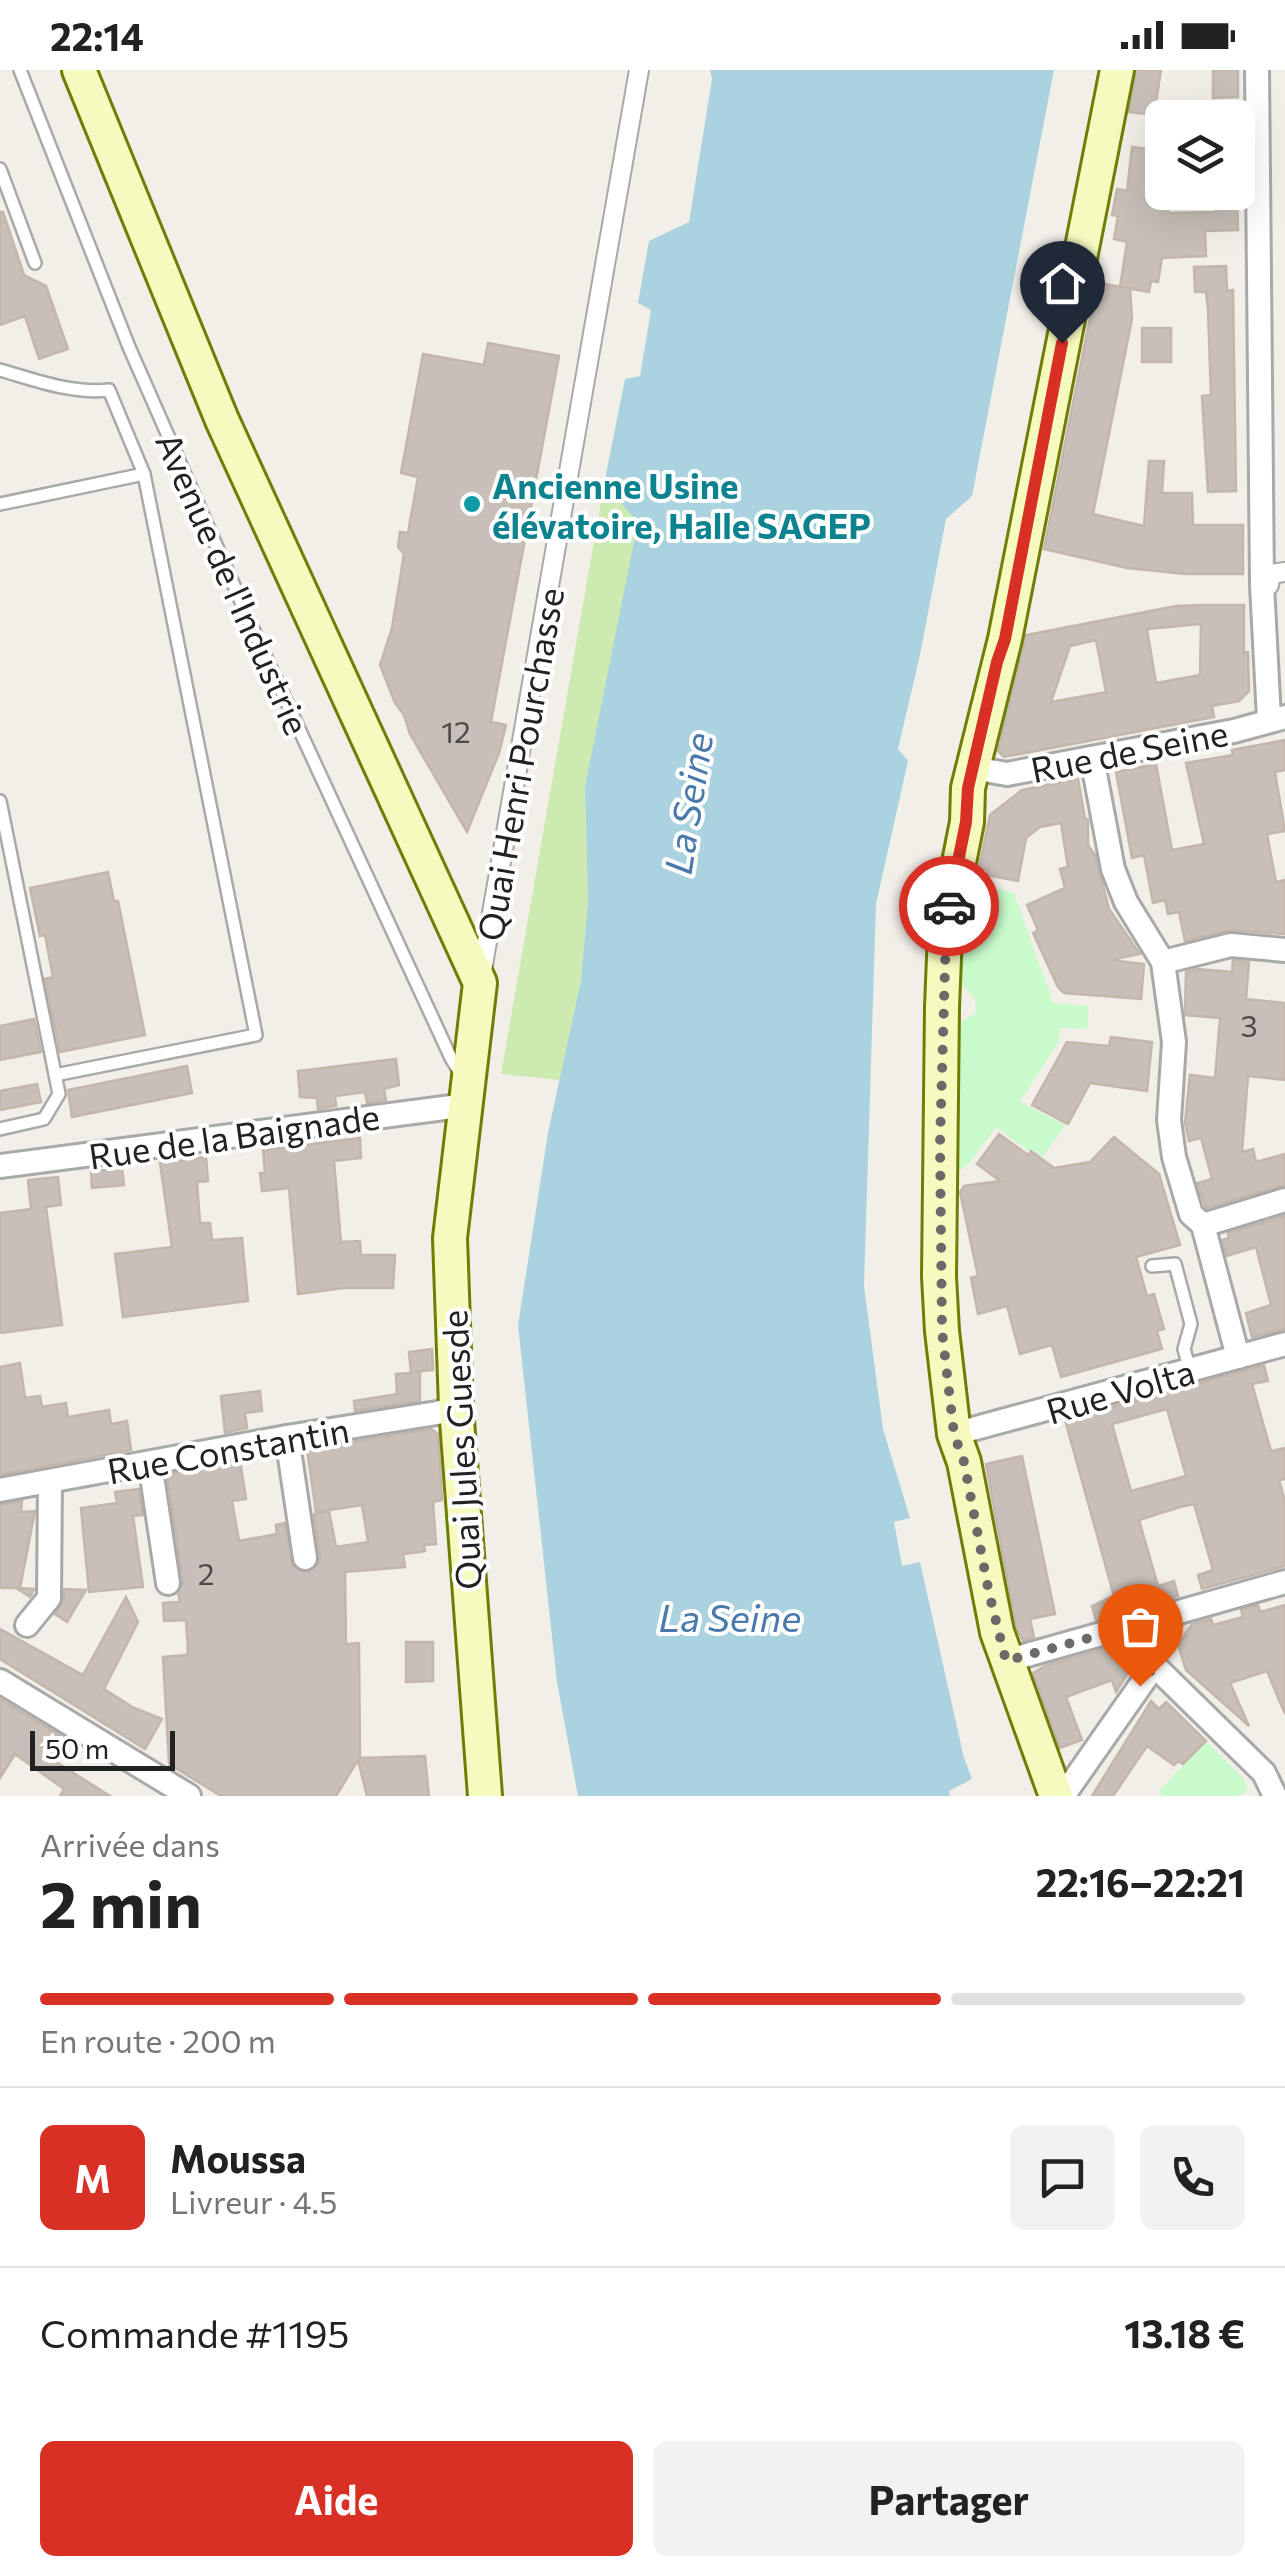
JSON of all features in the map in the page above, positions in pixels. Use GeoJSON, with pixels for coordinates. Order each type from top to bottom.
{"type":"FeatureCollection","features":[{"type":"Feature","properties":{"kind":"main road","name":"Avenue de l'Industrie"},"geometry":{"type":"LineString","coordinates":[[80,70],[222,420],[480,983]]}},
{"type":"Feature","properties":{"kind":"main road"},"geometry":{"type":"LineString","coordinates":[[997,662],[993,647],[1001,598],[1080,205],[1103,70]]}},
{"type":"Feature","properties":{"kind":"main road"},"geometry":{"type":"LineString","coordinates":[[1056,1796],[1006,1661],[964,1462],[954,1434],[942,1331],[930,1313],[926,1289],[932,934],[954,815],[971,778],[1005,639],[1118,70]]}},
{"type":"Feature","properties":{"kind":"main road","name":"Quai Henri Pourchasse"},"geometry":{"type":"LineString","coordinates":[[468,1095],[480,983]]}},
{"type":"Feature","properties":{"kind":"main road","name":"Quai Jules Guesde"},"geometry":{"type":"LineString","coordinates":[[468,1095],[450,1238],[456,1406],[485,1796]]}},
{"type":"Feature","properties":{"kind":"main road"},"geometry":{"type":"LineString","coordinates":[[954,1434],[948,1464],[993,1664],[1038,1796]]}},
{"type":"Feature","properties":{"kind":"street","name":"Quai Henri Pourchasse"},"geometry":{"type":"LineString","coordinates":[[480,983],[639,70]]}},
{"type":"Feature","properties":{"kind":"street"},"geometry":{"type":"LineString","coordinates":[[1257,70],[1262,585],[1277,718]]}},
{"type":"Feature","properties":{"kind":"street"},"geometry":{"type":"LineString","coordinates":[[1269,585],[1271,574],[1285,572]]}},
{"type":"Feature","properties":{"kind":"street","name":"Rue de Seine"},"geometry":{"type":"LineString","coordinates":[[971,778],[1234,731],[1277,718]]}},
{"type":"Feature","properties":{"kind":"street"},"geometry":{"type":"LineString","coordinates":[[1092,758],[1113,869],[1126,902],[1163,962],[1174,1042],[1169,1120],[1174,1157],[1191,1214],[1203,1225],[1238,1357]]}},
{"type":"Feature","properties":{"kind":"street"},"geometry":{"type":"LineString","coordinates":[[1163,962],[1231,946],[1285,950]]}},
{"type":"Feature","properties":{"kind":"street","name":"Rue de la Baignade"},"geometry":{"type":"LineString","coordinates":[[0,1166],[468,1095]]}},
{"type":"Feature","properties":{"kind":"street"},"geometry":{"type":"LineString","coordinates":[[1203,1225],[1285,1200]]}},
{"type":"Feature","properties":{"kind":"street","name":"Rue Volta"},"geometry":{"type":"LineString","coordinates":[[954,1434],[1285,1344]]}},
{"type":"Feature","properties":{"kind":"street","name":"Rue Constantin"},"geometry":{"type":"LineString","coordinates":[[0,1490],[286,1436],[437,1413],[456,1406]]}},
{"type":"Feature","properties":{"kind":"street"},"geometry":{"type":"LineString","coordinates":[[286,1436],[306,1558]]}},
{"type":"Feature","properties":{"kind":"street"},"geometry":{"type":"LineString","coordinates":[[150,1464],[168,1583]]}},
{"type":"Feature","properties":{"kind":"street"},"geometry":{"type":"LineString","coordinates":[[27,1625],[49,1598],[50,1481]]}},
{"type":"Feature","properties":{"kind":"street"},"geometry":{"type":"LineString","coordinates":[[1006,1661],[1285,1582]]}},
{"type":"Feature","properties":{"kind":"street"},"geometry":{"type":"LineString","coordinates":[[1118,1630],[1264,1772],[1275,1796]]}},
{"type":"Feature","properties":{"kind":"street"},"geometry":{"type":"LineString","coordinates":[[1064,1796],[1154,1666]]}},
{"type":"Feature","properties":{"kind":"street"},"geometry":{"type":"LineString","coordinates":[[0,1682],[189,1796]]}},
{"type":"Feature","properties":{"kind":"lane","name":"Avenue de l'Industrie"},"geometry":{"type":"LineString","coordinates":[[20,70],[129,348],[249,620],[468,1095]]}},
{"type":"Feature","properties":{"kind":"lane"},"geometry":{"type":"LineString","coordinates":[[0,169],[35,262]]}},
{"type":"Feature","properties":{"kind":"lane"},"geometry":{"type":"LineString","coordinates":[[0,370],[60,386],[95,392],[110,390],[144,474],[256,1034],[55,1074]]}},
{"type":"Feature","properties":{"kind":"lane"},"geometry":{"type":"LineString","coordinates":[[0,504],[144,474]]}},
{"type":"Feature","properties":{"kind":"lane"},"geometry":{"type":"LineString","coordinates":[[0,801],[59,1094],[44,1119],[0,1129]]}},
{"type":"Feature","properties":{"kind":"lane"},"geometry":{"type":"LineString","coordinates":[[1152,1266],[1175,1264],[1190,1324],[1184,1349],[1190,1370]]}},
{"type":"Feature","properties":{"kind":"green space"},"geometry":{"type":"Polygon","coordinates":[[[604,484],[639,522],[585,786],[588,901],[581,980],[560,1080],[501,1074],[604,484]]]}},
{"type":"Feature","properties":{"kind":"green space"},"geometry":{"type":"Polygon","coordinates":[[[970,883],[1014,893],[1053,1003],[1089,1006],[1087,1029],[1060,1028],[1059,1041],[1020,1102],[1065,1125],[1043,1157],[996,1127],[956,1174],[957,1025],[976,1013],[975,999],[960,982],[963,921],[970,883]]]}},
{"type":"Feature","properties":{"kind":"green space"},"geometry":{"type":"Polygon","coordinates":[[[1206,1741],[1245,1780],[1247,1792],[1237,1796],[1163,1796],[1159,1791],[1206,1741]]]}},
{"type":"Feature","properties":{"kind":"water","name":"La Seine"},"geometry":{"type":"Polygon","coordinates":[[[710,70],[1054,70],[972,496],[946,519],[898,749],[908,761],[876,904],[864,1286],[883,1429],[910,1518],[894,1522],[902,1566],[920,1562],[972,1779],[949,1791],[950,1796],[578,1796],[557,1682],[518,1325],[548,1133],[581,980],[588,901],[585,786],[638,522],[604,484],[625,379],[640,376],[651,310],[638,303],[649,241],[689,222],[712,79],[710,70]]]}},
{"type":"Feature","properties":{"kind":"building"},"geometry":{"type":"Polygon","coordinates":[[[1136,70],[1161,70],[1156,100],[1145,100],[1145,114],[1129,112],[1136,70]]]}},
{"type":"Feature","properties":{"kind":"building"},"geometry":{"type":"Polygon","coordinates":[[[1213,70],[1238,70],[1238,97],[1213,98],[1213,70]]]}},
{"type":"Feature","properties":{"kind":"building"},"geometry":{"type":"Polygon","coordinates":[[[1132,147],[1145,149],[1145,210],[1237,210],[1238,230],[1205,231],[1206,256],[1162,258],[1158,282],[1151,281],[1149,292],[1120,287],[1127,242],[1114,239],[1118,216],[1112,215],[1117,189],[1127,191],[1132,147]]]}},
{"type":"Feature","properties":{"kind":"building"},"geometry":{"type":"Polygon","coordinates":[[[0,212],[24,275],[46,286],[68,349],[39,359],[25,316],[0,325],[0,212]]]}},
{"type":"Feature","properties":{"kind":"building"},"geometry":{"type":"Polygon","coordinates":[[[1226,266],[1227,291],[1233,290],[1236,491],[1208,492],[1202,396],[1211,395],[1208,310],[1206,292],[1195,292],[1194,267],[1226,266]]]}},
{"type":"Feature","properties":{"kind":"building"},"geometry":{"type":"Polygon","coordinates":[[[1097,283],[1130,288],[1132,319],[1093,514],[1144,526],[1149,461],[1164,461],[1162,493],[1192,493],[1193,525],[1243,525],[1243,574],[1127,568],[1044,549],[1097,283]]]}},
{"type":"Feature","properties":{"kind":"building"},"geometry":{"type":"Polygon","coordinates":[[[1142,328],[1171,328],[1171,362],[1142,362],[1142,328]]]}},
{"type":"Feature","properties":{"kind":"building","name":"Ancienne Usine élévatoire, Halle SAGEP"},"geometry":{"type":"Polygon","coordinates":[[[488,343],[559,356],[491,722],[506,725],[499,753],[467,832],[410,734],[380,665],[392,628],[404,554],[398,547],[400,532],[408,533],[418,477],[401,473],[423,354],[484,365],[488,343]]]}},
{"type":"Feature","properties":{"kind":"building"},"geometry":{"type":"Polygon","coordinates":[[[1244,605],[1249,691],[1239,701],[1212,706],[1214,717],[1004,757],[998,751],[1026,635],[1176,606],[1244,605]],[[1201,624],[1147,629],[1156,683],[1200,675],[1201,624]],[[1096,640],[1070,646],[1051,702],[1106,692],[1096,640]]]}},
{"type":"Feature","properties":{"kind":"building"},"geometry":{"type":"Polygon","coordinates":[[[1285,740],[1285,770],[1275,772],[1285,831],[1267,834],[1276,882],[1285,880],[1285,934],[1232,930],[1185,941],[1179,912],[1168,914],[1165,900],[1153,903],[1144,855],[1132,858],[1116,772],[1156,764],[1172,850],[1204,844],[1186,763],[1285,740]]]}},
{"type":"Feature","properties":{"kind":"building"},"geometry":{"type":"Polygon","coordinates":[[[1078,779],[1088,819],[1088,845],[1095,855],[1109,909],[1140,954],[1110,960],[1144,964],[1141,999],[1064,993],[1033,933],[1038,930],[1027,905],[1065,888],[1060,869],[1068,867],[1061,823],[1040,827],[1026,838],[1018,881],[987,875],[988,870],[979,868],[990,815],[1022,790],[1078,779]]]}},
{"type":"Feature","properties":{"kind":"building"},"geometry":{"type":"Polygon","coordinates":[[[108,872],[114,901],[118,901],[145,1035],[60,1052],[45,979],[53,977],[30,888],[108,872]]]}},
{"type":"Feature","properties":{"kind":"building"},"geometry":{"type":"Polygon","coordinates":[[[1233,960],[1249,962],[1246,999],[1285,1003],[1285,1080],[1248,1076],[1242,1152],[1253,1149],[1256,1162],[1285,1154],[1285,1185],[1206,1208],[1197,1183],[1212,1179],[1201,1138],[1189,1141],[1185,1123],[1190,1075],[1215,1078],[1220,1018],[1185,1015],[1186,972],[1232,972],[1233,960]]]}},
{"type":"Feature","properties":{"kind":"building"},"geometry":{"type":"Polygon","coordinates":[[[34,1019],[41,1052],[0,1060],[0,1026],[34,1019]]]}},
{"type":"Feature","properties":{"kind":"building"},"geometry":{"type":"Polygon","coordinates":[[[1111,1037],[1152,1042],[1147,1091],[1090,1083],[1068,1124],[1032,1105],[1067,1042],[1109,1046],[1111,1037]]]}},
{"type":"Feature","properties":{"kind":"building"},"geometry":{"type":"Polygon","coordinates":[[[396,1059],[399,1085],[384,1089],[386,1100],[367,1103],[365,1092],[335,1096],[336,1106],[318,1109],[317,1098],[300,1097],[298,1071],[396,1059]]]}},
{"type":"Feature","properties":{"kind":"building"},"geometry":{"type":"Polygon","coordinates":[[[187,1066],[192,1093],[72,1117],[68,1090],[187,1066]]]}},
{"type":"Feature","properties":{"kind":"building"},"geometry":{"type":"Polygon","coordinates":[[[37,1084],[41,1102],[0,1110],[0,1091],[37,1084]]]}},
{"type":"Feature","properties":{"kind":"building"},"geometry":{"type":"Polygon","coordinates":[[[999,1134],[1054,1168],[1090,1162],[1114,1137],[1159,1174],[1180,1245],[1136,1257],[1147,1296],[1154,1294],[1164,1329],[1157,1331],[1162,1349],[1061,1377],[1052,1345],[1020,1354],[1007,1306],[978,1314],[971,1278],[978,1276],[960,1192],[964,1186],[1000,1181],[977,1164],[999,1134]]]}},
{"type":"Feature","properties":{"kind":"building"},"geometry":{"type":"Polygon","coordinates":[[[360,1138],[361,1158],[334,1161],[341,1242],[360,1241],[361,1255],[395,1255],[393,1288],[344,1288],[298,1294],[289,1188],[262,1191],[263,1150],[360,1138]]]}},
{"type":"Feature","properties":{"kind":"building"},"geometry":{"type":"Polygon","coordinates":[[[206,1157],[208,1181],[197,1182],[200,1223],[210,1223],[212,1240],[242,1238],[248,1301],[123,1317],[115,1254],[172,1247],[160,1163],[206,1157]]]}},
{"type":"Feature","properties":{"kind":"building"},"geometry":{"type":"Polygon","coordinates":[[[122,1168],[124,1185],[92,1188],[91,1172],[122,1168]]]}},
{"type":"Feature","properties":{"kind":"building"},"geometry":{"type":"Polygon","coordinates":[[[58,1177],[61,1205],[46,1207],[62,1325],[0,1333],[0,1213],[31,1209],[28,1180],[58,1177]]]}},
{"type":"Feature","properties":{"kind":"building"},"geometry":{"type":"Polygon","coordinates":[[[1285,1216],[1285,1329],[1252,1337],[1246,1313],[1271,1305],[1256,1247],[1227,1256],[1222,1240],[1229,1238],[1228,1233],[1285,1216]]]}},
{"type":"Feature","properties":{"kind":"building"},"geometry":{"type":"Polygon","coordinates":[[[432,1349],[433,1370],[415,1372],[420,1372],[420,1401],[355,1411],[354,1401],[397,1394],[396,1374],[411,1373],[409,1352],[432,1349]]]}},
{"type":"Feature","properties":{"kind":"building"},"geometry":{"type":"Polygon","coordinates":[[[20,1363],[25,1398],[40,1396],[42,1407],[66,1403],[68,1417],[109,1410],[111,1424],[127,1421],[131,1450],[0,1475],[0,1367],[20,1363]]]}},
{"type":"Feature","properties":{"kind":"building"},"geometry":{"type":"Polygon","coordinates":[[[1264,1365],[1268,1381],[1252,1384],[1271,1451],[1285,1448],[1285,1479],[1279,1480],[1285,1501],[1285,1566],[1202,1589],[1198,1575],[1213,1570],[1194,1504],[1180,1507],[1139,1520],[1158,1586],[1174,1581],[1178,1596],[1096,1620],[1092,1606],[1114,1596],[1065,1420],[1264,1365]],[[1167,1409],[1112,1424],[1131,1491],[1186,1476],[1167,1409]]]}},
{"type":"Feature","properties":{"kind":"building"},"geometry":{"type":"Polygon","coordinates":[[[260,1391],[262,1411],[245,1413],[247,1428],[225,1433],[221,1396],[260,1391]]]}},
{"type":"Feature","properties":{"kind":"building"},"geometry":{"type":"Polygon","coordinates":[[[431,1429],[438,1434],[442,1500],[433,1502],[436,1544],[424,1545],[425,1551],[403,1554],[405,1567],[345,1572],[346,1644],[359,1643],[360,1758],[425,1756],[429,1796],[367,1796],[358,1760],[336,1796],[221,1796],[169,1764],[163,1657],[187,1655],[188,1650],[186,1620],[164,1621],[163,1603],[180,1602],[178,1593],[183,1582],[167,1474],[240,1461],[246,1499],[232,1501],[239,1541],[277,1534],[276,1525],[285,1523],[293,1566],[308,1573],[320,1557],[314,1514],[329,1511],[336,1547],[368,1542],[362,1505],[316,1512],[307,1449],[431,1429]]]}},
{"type":"Feature","properties":{"kind":"building"},"geometry":{"type":"Polygon","coordinates":[[[1022,1456],[1055,1614],[1030,1619],[1034,1637],[1023,1641],[1016,1627],[986,1464],[1022,1456]]]}},
{"type":"Feature","properties":{"kind":"building"},"geometry":{"type":"Polygon","coordinates":[[[139,1489],[143,1515],[133,1516],[143,1587],[89,1592],[81,1508],[117,1503],[115,1492],[139,1489]]]}},
{"type":"Feature","properties":{"kind":"building"},"geometry":{"type":"Polygon","coordinates":[[[22,1501],[21,1512],[35,1511],[20,1588],[34,1589],[30,1597],[16,1588],[0,1588],[0,1505],[22,1501]]]}},
{"type":"Feature","properties":{"kind":"building"},"geometry":{"type":"Polygon","coordinates":[[[64,1589],[86,1590],[67,1622],[55,1614],[64,1599],[64,1589]]]}},
{"type":"Feature","properties":{"kind":"building"},"geometry":{"type":"Polygon","coordinates":[[[126,1597],[138,1622],[104,1689],[134,1708],[162,1719],[145,1749],[0,1659],[0,1629],[83,1675],[126,1597]]]}},
{"type":"Feature","properties":{"kind":"building"},"geometry":{"type":"Polygon","coordinates":[[[1258,1605],[1260,1612],[1285,1605],[1285,1714],[1267,1671],[1230,1683],[1249,1726],[1186,1670],[1178,1645],[1192,1624],[1211,1619],[1213,1625],[1243,1617],[1241,1610],[1258,1605]]]}},
{"type":"Feature","properties":{"kind":"building"},"geometry":{"type":"Polygon","coordinates":[[[406,1642],[433,1642],[433,1681],[406,1682],[406,1642]]]}},
{"type":"Feature","properties":{"kind":"building"},"geometry":{"type":"Polygon","coordinates":[[[1112,1647],[1127,1665],[1128,1673],[1116,1692],[1112,1680],[1066,1697],[1082,1740],[1060,1748],[1033,1673],[1112,1647]]]}},
{"type":"Feature","properties":{"kind":"building"},"geometry":{"type":"Polygon","coordinates":[[[0,1699],[66,1739],[53,1760],[110,1796],[60,1796],[64,1789],[15,1754],[0,1778],[0,1699]]]}},
{"type":"Feature","properties":{"kind":"building"},"geometry":{"type":"Polygon","coordinates":[[[1151,1701],[1159,1709],[1166,1702],[1206,1741],[1183,1764],[1178,1761],[1174,1765],[1147,1746],[1113,1796],[1092,1796],[1151,1701]]]}},
{"type":"Feature","properties":{"kind":"way so far"},"geometry":{"type":"LineString","coordinates":[[949,906],[940,1109],[942,1331],[954,1434],[964,1462],[997,1632],[1006,1661],[1118,1630],[1154,1666],[1140,1686]]}},
{"type":"Feature","properties":{"kind":"place","name":"Ancienne Usine élévatoire, Halle SAGEP"},"geometry":{"type":"Point","coordinates":[472,504]}},
{"type":"Feature","properties":{"kind":"route"},"geometry":{"type":"LineString","coordinates":[[949,906],[966,822],[968,788],[1005,639],[1062,343]]}}]}
